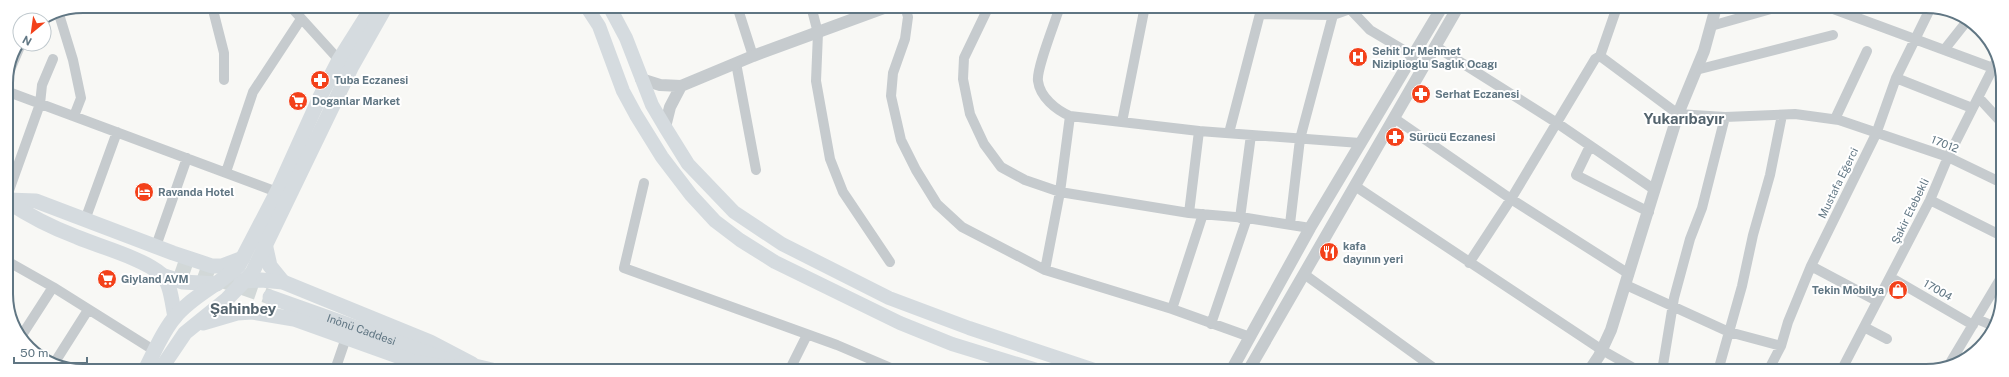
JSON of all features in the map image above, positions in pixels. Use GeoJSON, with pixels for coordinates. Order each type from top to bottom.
{"type":"FeatureCollection","features":[{"type":"Feature","properties":{"kind":"main road"},"geometry":{"type":"LineString","coordinates":[[164,364],[185,333],[218,307],[246,280],[252,272],[266,248],[346,63],[370,13]]}},
{"type":"Feature","properties":{"kind":"main road"},"geometry":{"type":"LineString","coordinates":[[148,364],[175,317],[197,296],[230,274],[243,258],[277,192],[320,97],[381,13]]}},
{"type":"Feature","properties":{"kind":"main road"},"geometry":{"type":"LineString","coordinates":[[591,13],[599,26],[623,91],[636,115],[662,157],[691,195],[715,221],[740,240],[775,262],[900,323],[952,344],[1017,364]]}},
{"type":"Feature","properties":{"kind":"main road"},"geometry":{"type":"LineString","coordinates":[[613,13],[626,38],[652,105],[665,127],[688,164],[712,191],[734,212],[782,244],[889,298],[938,317],[1076,364]]}},
{"type":"Feature","properties":{"kind":"main road"},"geometry":{"type":"LineString","coordinates":[[13,200],[36,201],[212,266],[222,266],[243,258]]}},
{"type":"Feature","properties":{"kind":"main road"},"geometry":{"type":"LineString","coordinates":[[13,202],[177,265]]}},
{"type":"Feature","properties":{"kind":"main road"},"geometry":{"type":"LineString","coordinates":[[13,204],[26,214],[76,237],[144,264],[162,275],[183,282],[214,285],[246,280],[283,282],[430,342],[460,364]]}},
{"type":"Feature","properties":{"kind":"main road"},"geometry":{"type":"LineString","coordinates":[[266,248],[270,266],[283,282]]}},
{"type":"Feature","properties":{"kind":"main road"},"geometry":{"type":"LineString","coordinates":[[162,275],[170,294],[175,317]]}},
{"type":"Feature","properties":{"kind":"main road","name":"Inönü Caddesi"},"geometry":{"type":"LineString","coordinates":[[270,296],[456,364]]}},
{"type":"Feature","properties":{"kind":"main road"},"geometry":{"type":"LineString","coordinates":[[196,324],[237,313],[252,312],[294,319],[414,362],[434,364]]}},
{"type":"Feature","properties":{"kind":"street"},"geometry":{"type":"LineString","coordinates":[[214,13],[224,53],[224,80]]}},
{"type":"Feature","properties":{"kind":"street"},"geometry":{"type":"LineString","coordinates":[[296,13],[346,63]]}},
{"type":"Feature","properties":{"kind":"street"},"geometry":{"type":"LineString","coordinates":[[739,13],[753,56]]}},
{"type":"Feature","properties":{"kind":"street"},"geometry":{"type":"LineString","coordinates":[[812,13],[818,33],[816,81],[830,159],[843,192],[890,262]]}},
{"type":"Feature","properties":{"kind":"street"},"geometry":{"type":"LineString","coordinates":[[641,79],[660,85],[681,86],[753,56],[871,13]]}},
{"type":"Feature","properties":{"kind":"street"},"geometry":{"type":"LineString","coordinates":[[907,13],[908,17],[905,39],[893,73],[891,96],[901,140],[916,170],[937,204],[962,227],[1045,270],[1172,309],[1250,337]]}},
{"type":"Feature","properties":{"kind":"street"},"geometry":{"type":"LineString","coordinates":[[986,13],[964,58],[963,79],[970,114],[984,144],[1001,167],[1025,180],[1060,192],[1189,213],[1244,218],[1310,228]]}},
{"type":"Feature","properties":{"kind":"street"},"geometry":{"type":"LineString","coordinates":[[1058,13],[1042,61],[1038,80],[1045,96],[1054,109],[1070,116],[1229,134],[1360,143]]}},
{"type":"Feature","properties":{"kind":"street"},"geometry":{"type":"LineString","coordinates":[[1122,122],[1144,13]]}},
{"type":"Feature","properties":{"kind":"street"},"geometry":{"type":"LineString","coordinates":[[1229,134],[1260,13]]}},
{"type":"Feature","properties":{"kind":"street"},"geometry":{"type":"LineString","coordinates":[[1304,13],[1333,15],[1338,13]]}},
{"type":"Feature","properties":{"kind":"street"},"geometry":{"type":"LineString","coordinates":[[1355,13],[1370,30],[1412,55]]}},
{"type":"Feature","properties":{"kind":"street"},"geometry":{"type":"LineString","coordinates":[[1235,364],[1310,228],[1438,13]]}},
{"type":"Feature","properties":{"kind":"street"},"geometry":{"type":"LineString","coordinates":[[1252,364],[1454,13]]}},
{"type":"Feature","properties":{"kind":"street"},"geometry":{"type":"LineString","coordinates":[[1469,263],[1511,199],[1595,58],[1600,56],[1615,13]]}},
{"type":"Feature","properties":{"kind":"street"},"geometry":{"type":"LineString","coordinates":[[1593,364],[1602,350],[1611,330],[1649,212],[1678,114],[1696,70],[1714,13]]}},
{"type":"Feature","properties":{"kind":"street"},"geometry":{"type":"LineString","coordinates":[[1711,26],[1749,13]]}},
{"type":"Feature","properties":{"kind":"street"},"geometry":{"type":"LineString","coordinates":[[1844,13],[1944,50],[1994,66]]}},
{"type":"Feature","properties":{"kind":"street","name":"Mustafa Eğerci"},"geometry":{"type":"LineString","coordinates":[[1772,364],[1781,346],[1788,322],[1811,266],[1876,134],[1896,78],[1928,13]]}},
{"type":"Feature","properties":{"kind":"street"},"geometry":{"type":"LineString","coordinates":[[1290,224],[1300,139],[1333,15]]}},
{"type":"Feature","properties":{"kind":"street"},"geometry":{"type":"LineString","coordinates":[[60,17],[73,60],[81,98],[74,116]]}},
{"type":"Feature","properties":{"kind":"street"},"geometry":{"type":"LineString","coordinates":[[226,172],[253,92],[301,19]]}},
{"type":"Feature","properties":{"kind":"street"},"geometry":{"type":"LineString","coordinates":[[1944,50],[1964,25]]}},
{"type":"Feature","properties":{"kind":"street"},"geometry":{"type":"LineString","coordinates":[[1696,70],[1833,35]]}},
{"type":"Feature","properties":{"kind":"street"},"geometry":{"type":"LineString","coordinates":[[1435,46],[1557,123],[1655,190]]}},
{"type":"Feature","properties":{"kind":"street"},"geometry":{"type":"LineString","coordinates":[[1835,119],[1867,51]]}},
{"type":"Feature","properties":{"kind":"street"},"geometry":{"type":"LineString","coordinates":[[1600,56],[1678,114]]}},
{"type":"Feature","properties":{"kind":"street"},"geometry":{"type":"LineString","coordinates":[[13,179],[40,104],[42,85],[53,59]]}},
{"type":"Feature","properties":{"kind":"street"},"geometry":{"type":"LineString","coordinates":[[736,63],[756,170]]}},
{"type":"Feature","properties":{"kind":"street","name":"Şakir Etebekli"},"geometry":{"type":"LineString","coordinates":[[1845,364],[1930,200],[1948,157],[1972,108],[1995,70]]}},
{"type":"Feature","properties":{"kind":"street"},"geometry":{"type":"LineString","coordinates":[[1896,78],[1972,108]]}},
{"type":"Feature","properties":{"kind":"street"},"geometry":{"type":"LineString","coordinates":[[665,127],[670,107],[681,86]]}},
{"type":"Feature","properties":{"kind":"street"},"geometry":{"type":"LineString","coordinates":[[13,94],[277,192]]}},
{"type":"Feature","properties":{"kind":"street"},"geometry":{"type":"LineString","coordinates":[[1979,98],[1996,116]]}},
{"type":"Feature","properties":{"kind":"street","name":"17012"},"geometry":{"type":"LineString","coordinates":[[1678,114],[1725,117],[1795,114],[1835,119],[1948,157],[1996,180]]}},
{"type":"Feature","properties":{"kind":"street"},"geometry":{"type":"LineString","coordinates":[[1720,364],[1742,286],[1753,235],[1770,175],[1782,115]]}},
{"type":"Feature","properties":{"kind":"street"},"geometry":{"type":"LineString","coordinates":[[1045,270],[1060,192],[1070,116]]}},
{"type":"Feature","properties":{"kind":"street"},"geometry":{"type":"LineString","coordinates":[[1663,364],[1672,307],[1690,239],[1702,208],[1725,117]]}},
{"type":"Feature","properties":{"kind":"street"},"geometry":{"type":"LineString","coordinates":[[1394,118],[1627,279],[1672,307],[1729,332],[1781,346]]}},
{"type":"Feature","properties":{"kind":"street"},"geometry":{"type":"LineString","coordinates":[[1189,213],[1199,131]]}},
{"type":"Feature","properties":{"kind":"street"},"geometry":{"type":"LineString","coordinates":[[85,220],[116,132]]}},
{"type":"Feature","properties":{"kind":"street"},"geometry":{"type":"LineString","coordinates":[[1211,324],[1244,218],[1251,135]]}},
{"type":"Feature","properties":{"kind":"street"},"geometry":{"type":"LineString","coordinates":[[1590,146],[1576,175],[1649,212]]}},
{"type":"Feature","properties":{"kind":"street"},"geometry":{"type":"LineString","coordinates":[[156,246],[187,158]]}},
{"type":"Feature","properties":{"kind":"street"},"geometry":{"type":"LineString","coordinates":[[644,183],[624,268],[882,364]]}},
{"type":"Feature","properties":{"kind":"street"},"geometry":{"type":"LineString","coordinates":[[1355,186],[1469,263],[1602,350],[1627,364]]}},
{"type":"Feature","properties":{"kind":"street"},"geometry":{"type":"LineString","coordinates":[[1930,200],[1996,233]]}},
{"type":"Feature","properties":{"kind":"street"},"geometry":{"type":"LineString","coordinates":[[1172,309],[1202,214]]}},
{"type":"Feature","properties":{"kind":"street"},"geometry":{"type":"LineString","coordinates":[[13,264],[53,287],[155,351]]}},
{"type":"Feature","properties":{"kind":"street"},"geometry":{"type":"LineString","coordinates":[[1811,266],[1877,301]]}},
{"type":"Feature","properties":{"kind":"street"},"geometry":{"type":"LineString","coordinates":[[1304,274],[1428,364]]}},
{"type":"Feature","properties":{"kind":"street","name":"17004"},"geometry":{"type":"LineString","coordinates":[[1890,277],[1975,322],[1989,325]]}},
{"type":"Feature","properties":{"kind":"street"},"geometry":{"type":"LineString","coordinates":[[1953,358],[1996,286]]}},
{"type":"Feature","properties":{"kind":"street"},"geometry":{"type":"LineString","coordinates":[[24,332],[53,287]]}},
{"type":"Feature","properties":{"kind":"street"},"geometry":{"type":"LineString","coordinates":[[57,359],[88,310]]}},
{"type":"Feature","properties":{"kind":"street"},"geometry":{"type":"LineString","coordinates":[[1864,327],[1887,339]]}},
{"type":"Feature","properties":{"kind":"street"},"geometry":{"type":"LineString","coordinates":[[792,364],[807,335]]}},
{"type":"Feature","properties":{"kind":"street"},"geometry":{"type":"LineString","coordinates":[[337,364],[346,338]]}},
{"type":"Feature","properties":{"kind":"tunnel"},"geometry":{"type":"LineString","coordinates":[[177,265],[270,297]]}},
{"type":"Feature","properties":{"kind":"place","name":"Sehit Dr Mehmet Niziplioglu Saglık Ocagı"},"geometry":{"type":"Point","coordinates":[1358,57]}},
{"type":"Feature","properties":{"kind":"place","name":"Tuba Eczanesi"},"geometry":{"type":"Point","coordinates":[320,80]}},
{"type":"Feature","properties":{"kind":"place","name":"Serhat Eczanesi"},"geometry":{"type":"Point","coordinates":[1421,94]}},
{"type":"Feature","properties":{"kind":"place","name":"Doganlar Market"},"geometry":{"type":"Point","coordinates":[298,101]}},
{"type":"Feature","properties":{"kind":"place","name":"Sürücü Eczanesi"},"geometry":{"type":"Point","coordinates":[1395,137]}},
{"type":"Feature","properties":{"kind":"place","name":"Ravanda Hotel"},"geometry":{"type":"Point","coordinates":[144,192]}},
{"type":"Feature","properties":{"kind":"place","name":"kafa dayının yeri"},"geometry":{"type":"Point","coordinates":[1329,252]}},
{"type":"Feature","properties":{"kind":"place","name":"Giyland AVM"},"geometry":{"type":"Point","coordinates":[107,279]}},
{"type":"Feature","properties":{"kind":"place","name":"Tekin Mobilya"},"geometry":{"type":"Point","coordinates":[1898,290]}},
{"type":"Feature","properties":{"kind":"district","name":"Yukarıbayır"},"geometry":{"type":"Point","coordinates":[1684,118]}},
{"type":"Feature","properties":{"kind":"district","name":"Şahinbey"},"geometry":{"type":"Point","coordinates":[243,308]}}]}
